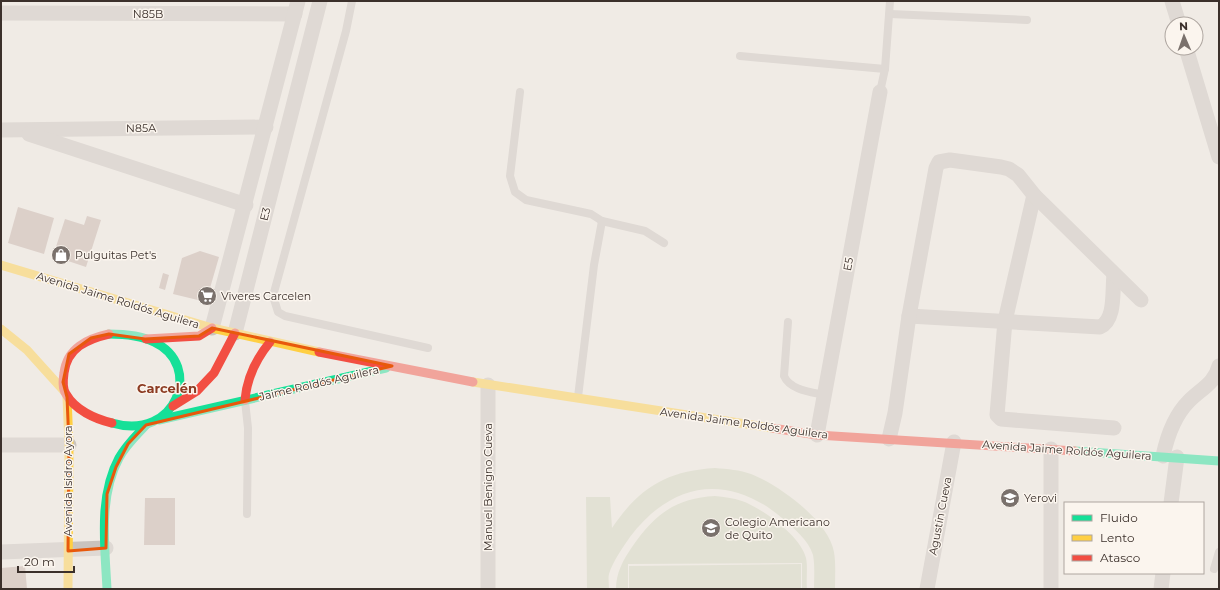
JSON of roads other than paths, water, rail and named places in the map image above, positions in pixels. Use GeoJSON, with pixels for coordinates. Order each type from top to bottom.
{"type":"FeatureCollection","features":[{"type":"Feature","properties":{"kind":"street","name":"E3"},"geometry":{"type":"LineString","coordinates":[[173,406],[197,391],[214,373],[235,333],[320,1]]}},
{"type":"Feature","properties":{"kind":"street"},"geometry":{"type":"LineString","coordinates":[[1172,1],[1177,16]]}},
{"type":"Feature","properties":{"kind":"street","name":"E3"},"geometry":{"type":"LineString","coordinates":[[212,328],[246,205],[296,8]]}},
{"type":"Feature","properties":{"kind":"street","name":"N85B"},"geometry":{"type":"LineString","coordinates":[[1,13],[296,8]]}},
{"type":"Feature","properties":{"kind":"street"},"geometry":{"type":"LineString","coordinates":[[1188,56],[1219,157]]}},
{"type":"Feature","properties":{"kind":"street","name":"E5"},"geometry":{"type":"LineString","coordinates":[[817,435],[880,92]]}},
{"type":"Feature","properties":{"kind":"street","name":"N85A"},"geometry":{"type":"LineString","coordinates":[[1,130],[266,127]]}},
{"type":"Feature","properties":{"kind":"street","name":"N85A"},"geometry":{"type":"LineString","coordinates":[[17,130],[246,205]]}},
{"type":"Feature","properties":{"kind":"street"},"geometry":{"type":"LineString","coordinates":[[889,439],[895,413],[909,316],[936,168],[939,162],[950,160],[1009,169],[1018,175],[1034,195],[1141,300]]}},
{"type":"Feature","properties":{"kind":"street"},"geometry":{"type":"LineString","coordinates":[[1034,195],[1005,321],[997,415],[1001,419],[1114,428]]}},
{"type":"Feature","properties":{"kind":"street","name":"Avenida Jaime Roldós Aguilera"},"geometry":{"type":"LineString","coordinates":[[1,265],[212,328],[235,333]]}},
{"type":"Feature","properties":{"kind":"street"},"geometry":{"type":"LineString","coordinates":[[909,316],[1100,327],[1105,325],[1110,319],[1114,275]]}},
{"type":"Feature","properties":{"kind":"street"},"geometry":{"type":"LineString","coordinates":[[145,339],[199,336],[212,328]]}},
{"type":"Feature","properties":{"kind":"street"},"geometry":{"type":"LineString","coordinates":[[1,329],[26,350],[78,408],[99,420],[118,425],[146,425],[159,420],[173,406],[179,388],[177,368],[166,350],[145,339],[126,334],[109,334],[91,338],[80,343],[69,354],[63,369],[66,394]]}},
{"type":"Feature","properties":{"kind":"street","name":"Jaime Roldós Aguilera"},"geometry":{"type":"LineString","coordinates":[[235,333],[270,342],[392,366]]}},
{"type":"Feature","properties":{"kind":"street"},"geometry":{"type":"LineString","coordinates":[[245,400],[245,391],[254,364],[270,342]]}},
{"type":"Feature","properties":{"kind":"street","name":"Avenida Jaime Roldós Aguilera"},"geometry":{"type":"LineString","coordinates":[[392,366],[488,385],[817,435],[954,442],[1219,461]]}},
{"type":"Feature","properties":{"kind":"street","name":"Jaime Roldós Aguilera"},"geometry":{"type":"LineString","coordinates":[[159,420],[392,366]]}},
{"type":"Feature","properties":{"kind":"street"},"geometry":{"type":"LineString","coordinates":[[1171,502],[1170,457],[1167,438],[1188,401],[1218,374]]}},
{"type":"Feature","properties":{"kind":"street","name":"Manuel Benigno Cueva"},"geometry":{"type":"LineString","coordinates":[[488,385],[488,589]]}},
{"type":"Feature","properties":{"kind":"street","name":"Avenida Isidro Ayora"},"geometry":{"type":"LineString","coordinates":[[66,394],[69,445],[68,589]]}},
{"type":"Feature","properties":{"kind":"street"},"geometry":{"type":"LineString","coordinates":[[107,589],[104,519],[107,494],[116,467],[128,444],[146,425]]}},
{"type":"Feature","properties":{"kind":"street","name":"Agustín Cueva"},"geometry":{"type":"LineString","coordinates":[[927,589],[954,442]]}},
{"type":"Feature","properties":{"kind":"street"},"geometry":{"type":"LineString","coordinates":[[1,445],[69,445]]}},
{"type":"Feature","properties":{"kind":"street"},"geometry":{"type":"LineString","coordinates":[[1051,449],[1051,589]]}},
{"type":"Feature","properties":{"kind":"street"},"geometry":{"type":"LineString","coordinates":[[1,552],[68,551],[106,548]]}},
{"type":"Feature","properties":{"kind":"street"},"geometry":{"type":"LineString","coordinates":[[1161,589],[1163,574]]}},
{"type":"Feature","properties":{"kind":"lane"},"geometry":{"type":"LineString","coordinates":[[352,1],[346,31],[273,296],[278,312],[285,316],[428,348]]}},
{"type":"Feature","properties":{"kind":"lane"},"geometry":{"type":"LineString","coordinates":[[880,92],[885,69],[890,1]]}},
{"type":"Feature","properties":{"kind":"lane"},"geometry":{"type":"LineString","coordinates":[[890,14],[1027,20]]}},
{"type":"Feature","properties":{"kind":"lane"},"geometry":{"type":"LineString","coordinates":[[740,56],[885,69]]}},
{"type":"Feature","properties":{"kind":"lane"},"geometry":{"type":"LineString","coordinates":[[520,92],[510,176],[515,192],[526,200],[591,214],[602,221],[644,231],[664,243]]}},
{"type":"Feature","properties":{"kind":"lane"},"geometry":{"type":"LineString","coordinates":[[578,399],[594,265],[602,221]]}},
{"type":"Feature","properties":{"kind":"lane"},"geometry":{"type":"LineString","coordinates":[[788,322],[784,376],[792,385],[824,395]]}},
{"type":"Feature","properties":{"kind":"lane"},"geometry":{"type":"LineString","coordinates":[[245,400],[248,428],[247,514]]}},
{"type":"Feature","properties":{"kind":"lane"},"geometry":{"type":"LineString","coordinates":[[1214,569],[1219,552]]}},
{"type":"Feature","properties":{"kind":"place","name":"Pulguitas Pet's"},"geometry":{"type":"Point","coordinates":[61,255]}},
{"type":"Feature","properties":{"kind":"place","name":"Viveres Carcelen"},"geometry":{"type":"Point","coordinates":[207,296]}},
{"type":"Feature","properties":{"kind":"place","name":"Yerovi"},"geometry":{"type":"Point","coordinates":[1010,498]}},
{"type":"Feature","properties":{"kind":"place","name":"Colegio Americano de Quito"},"geometry":{"type":"Point","coordinates":[711,528]}},
{"type":"Feature","properties":{"kind":"district","name":"Carcelén"},"geometry":{"type":"Point","coordinates":[167,388]}}]}
